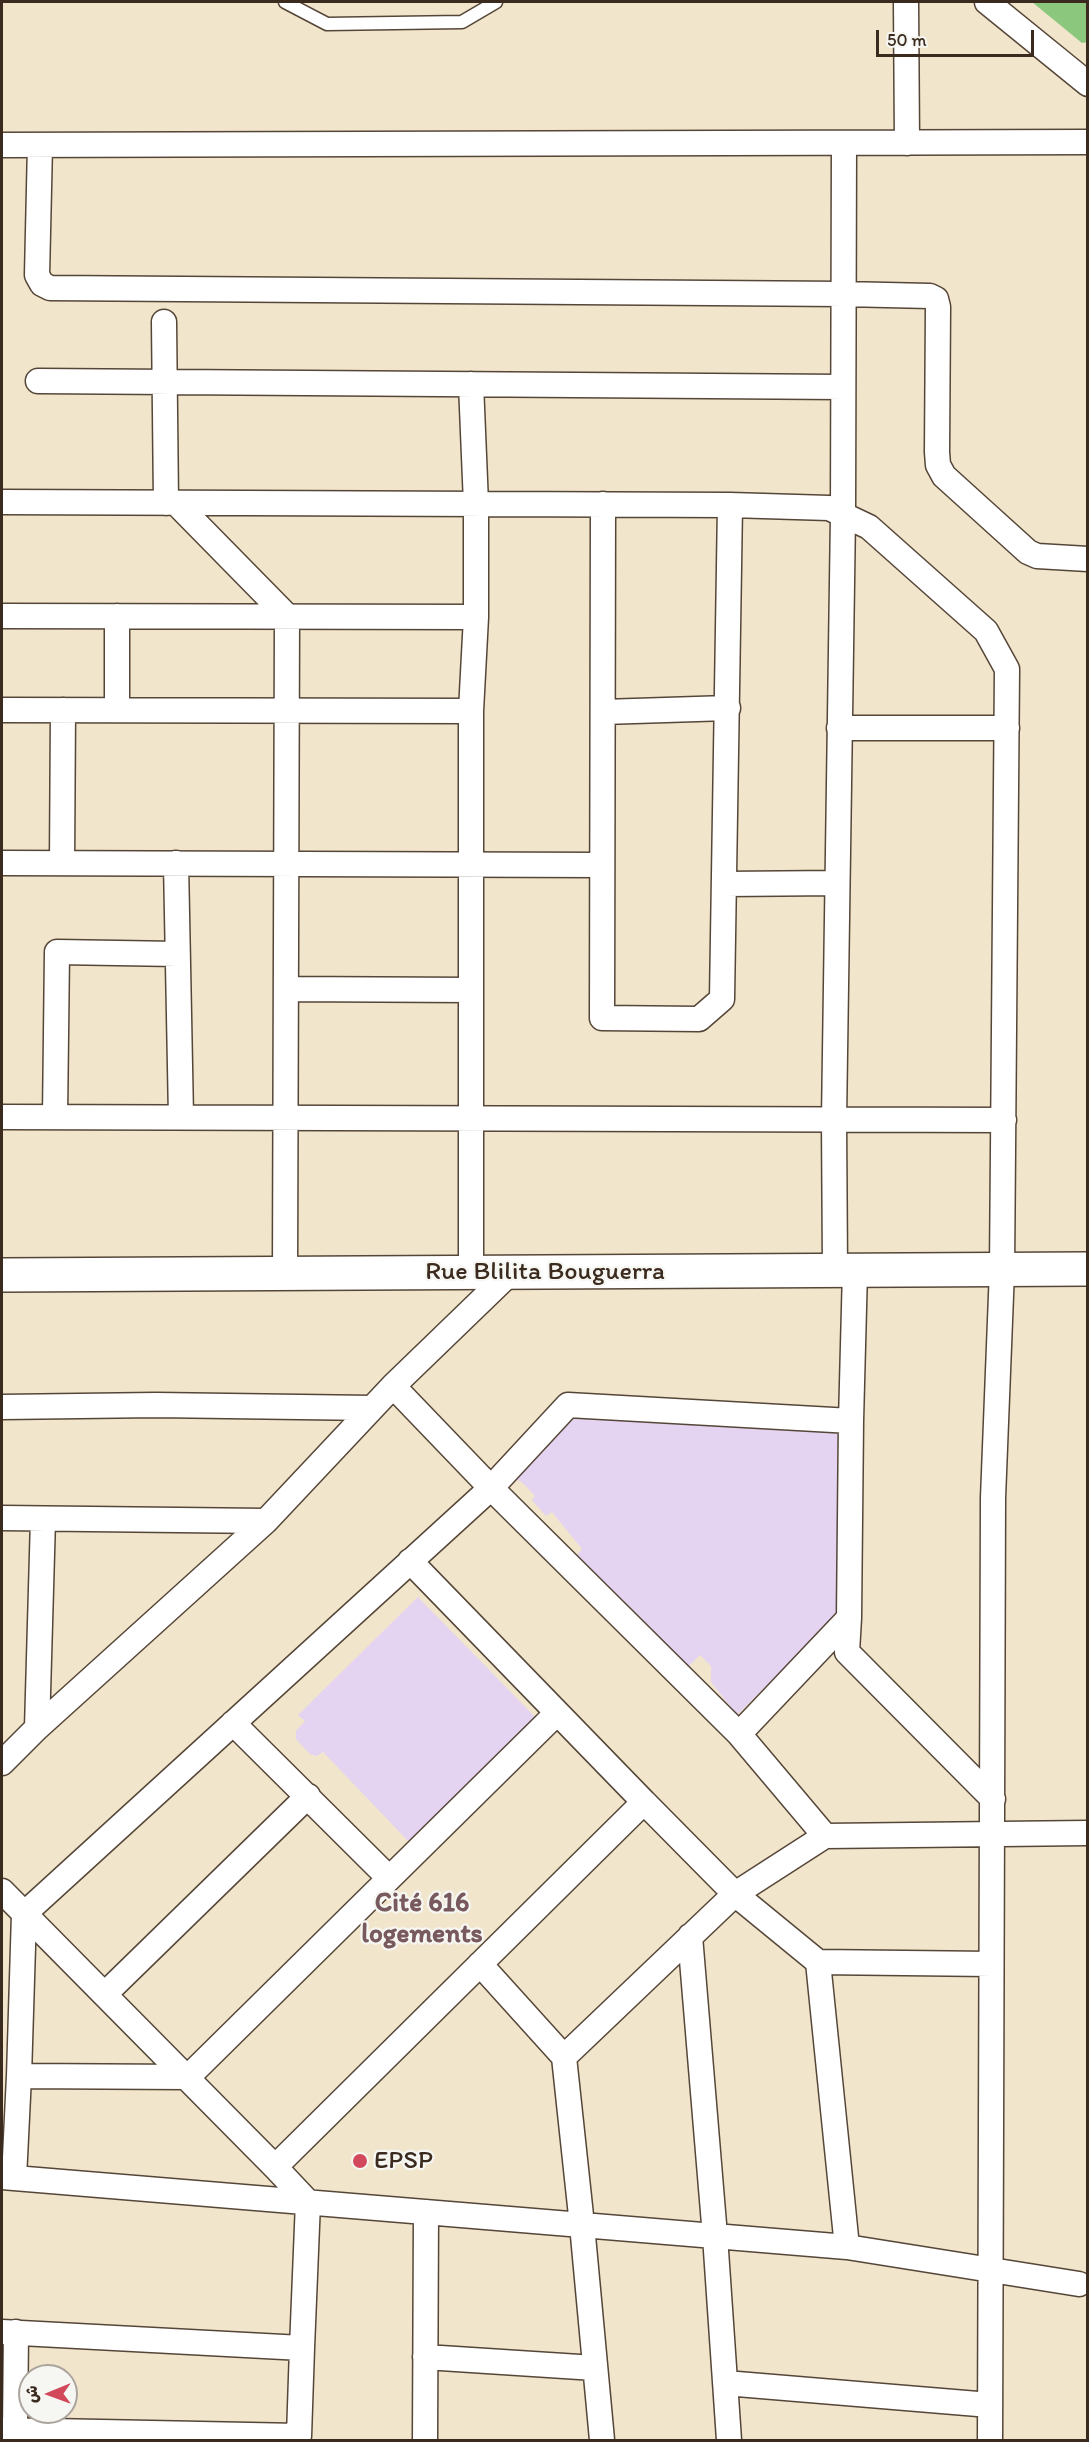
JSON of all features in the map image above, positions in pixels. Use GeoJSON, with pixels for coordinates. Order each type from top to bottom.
{"type":"FeatureCollection","features":[{"type":"Feature","properties":{"kind":"street"},"geometry":{"type":"LineString","coordinates":[[906,2],[907,142]]}},
{"type":"Feature","properties":{"kind":"street"},"geometry":{"type":"LineString","coordinates":[[987,2],[1088,84]]}},
{"type":"Feature","properties":{"kind":"street"},"geometry":{"type":"LineString","coordinates":[[2,145],[1088,142]]}},
{"type":"Feature","properties":{"kind":"street"},"geometry":{"type":"LineString","coordinates":[[739,1734],[839,1644],[849,1618],[851,1420],[845,1270],[834,1120],[843,515],[844,143]]}},
{"type":"Feature","properties":{"kind":"street"},"geometry":{"type":"LineString","coordinates":[[40,145],[37,275],[42,284],[50,288],[843,294],[930,297],[936,300],[938,307],[937,452],[938,465],[944,476],[1028,552],[1037,556],[1088,559]]}},
{"type":"Feature","properties":{"kind":"street"},"geometry":{"type":"LineString","coordinates":[[164,322],[163,382],[171,503],[287,616],[285,1273]]}},
{"type":"Feature","properties":{"kind":"street"},"geometry":{"type":"LineString","coordinates":[[38,381],[843,387]]}},
{"type":"Feature","properties":{"kind":"street"},"geometry":{"type":"LineString","coordinates":[[471,384],[476,504],[476,617],[471,711],[471,1272]]}},
{"type":"Feature","properties":{"kind":"street"},"geometry":{"type":"LineString","coordinates":[[2,502],[603,504],[829,508],[869,527],[986,631],[1007,669],[1002,1270],[993,1498],[990,2440]]}},
{"type":"Feature","properties":{"kind":"street"},"geometry":{"type":"LineString","coordinates":[[603,504],[602,1018],[699,1019],[722,999],[730,505]]}},
{"type":"Feature","properties":{"kind":"street"},"geometry":{"type":"LineString","coordinates":[[2,615],[476,617]]}},
{"type":"Feature","properties":{"kind":"street"},"geometry":{"type":"LineString","coordinates":[[117,616],[117,710]]}},
{"type":"Feature","properties":{"kind":"street"},"geometry":{"type":"LineString","coordinates":[[603,712],[728,708]]}},
{"type":"Feature","properties":{"kind":"street"},"geometry":{"type":"LineString","coordinates":[[2,710],[471,711]]}},
{"type":"Feature","properties":{"kind":"street"},"geometry":{"type":"LineString","coordinates":[[62,863],[63,710]]}},
{"type":"Feature","properties":{"kind":"street"},"geometry":{"type":"LineString","coordinates":[[840,728],[1006,728]]}},
{"type":"Feature","properties":{"kind":"street"},"geometry":{"type":"LineString","coordinates":[[2,863],[602,865]]}},
{"type":"Feature","properties":{"kind":"street"},"geometry":{"type":"LineString","coordinates":[[176,864],[181,1117]]}},
{"type":"Feature","properties":{"kind":"street"},"geometry":{"type":"LineString","coordinates":[[724,885],[837,882]]}},
{"type":"Feature","properties":{"kind":"street"},"geometry":{"type":"LineString","coordinates":[[55,1117],[57,952],[177,954]]}},
{"type":"Feature","properties":{"kind":"street"},"geometry":{"type":"LineString","coordinates":[[286,989],[471,990]]}},
{"type":"Feature","properties":{"kind":"street"},"geometry":{"type":"LineString","coordinates":[[2,1117],[1004,1120]]}},
{"type":"Feature","properties":{"kind":"street","name":"Rue Blilita Bouguerra"},"geometry":{"type":"LineString","coordinates":[[2,1275],[1088,1269]]}},
{"type":"Feature","properties":{"kind":"street"},"geometry":{"type":"LineString","coordinates":[[2,1763],[37,1728],[266,1521],[393,1386],[511,1272]]}},
{"type":"Feature","properties":{"kind":"street"},"geometry":{"type":"LineString","coordinates":[[393,1386],[491,1488],[739,1734],[825,1836]]}},
{"type":"Feature","properties":{"kind":"street"},"geometry":{"type":"LineString","coordinates":[[851,1420],[568,1405],[491,1488],[24,1914],[19,2076],[8,2178],[847,2247],[1079,2284]]}},
{"type":"Feature","properties":{"kind":"street"},"geometry":{"type":"LineString","coordinates":[[2,1407],[372,1408]]}},
{"type":"Feature","properties":{"kind":"street"},"geometry":{"type":"LineString","coordinates":[[2,1518],[266,1521]]}},
{"type":"Feature","properties":{"kind":"street"},"geometry":{"type":"LineString","coordinates":[[37,1728],[43,1519]]}},
{"type":"Feature","properties":{"kind":"street"},"geometry":{"type":"LineString","coordinates":[[410,1561],[735,1894],[818,1962],[991,1964]]}},
{"type":"Feature","properties":{"kind":"street"},"geometry":{"type":"LineString","coordinates":[[839,1644],[993,1799]]}},
{"type":"Feature","properties":{"kind":"street"},"geometry":{"type":"LineString","coordinates":[[19,2076],[188,2077],[557,1713]]}},
{"type":"Feature","properties":{"kind":"street"},"geometry":{"type":"LineString","coordinates":[[233,1723],[389,1878]]}},
{"type":"Feature","properties":{"kind":"street"},"geometry":{"type":"LineString","coordinates":[[105,1995],[308,1796]]}},
{"type":"Feature","properties":{"kind":"street"},"geometry":{"type":"LineString","coordinates":[[275,2166],[645,1802]]}},
{"type":"Feature","properties":{"kind":"street"},"geometry":{"type":"LineString","coordinates":[[564,2057],[735,1894],[825,1836],[1088,1833]]}},
{"type":"Feature","properties":{"kind":"street"},"geometry":{"type":"LineString","coordinates":[[2,1891],[188,2077],[308,2202],[299,2438],[60,2436],[8,2430],[9,2332],[302,2348]]}},
{"type":"Feature","properties":{"kind":"street"},"geometry":{"type":"LineString","coordinates":[[690,1936],[729,2440]]}},
{"type":"Feature","properties":{"kind":"street"},"geometry":{"type":"LineString","coordinates":[[818,1962],[847,2247]]}},
{"type":"Feature","properties":{"kind":"street"},"geometry":{"type":"LineString","coordinates":[[480,1964],[564,2057],[602,2440]]}},
{"type":"Feature","properties":{"kind":"street"},"geometry":{"type":"LineString","coordinates":[[425,2440],[426,2212]]}},
{"type":"Feature","properties":{"kind":"street"},"geometry":{"type":"LineString","coordinates":[[425,2357],[595,2368]]}},
{"type":"Feature","properties":{"kind":"street"},"geometry":{"type":"LineString","coordinates":[[725,2383],[990,2405]]}},
{"type":"Feature","properties":{"kind":"lane"},"geometry":{"type":"LineString","coordinates":[[285,2],[327,24],[462,21],[496,2]]}},
{"type":"Feature","properties":{"kind":"shaded area"},"geometry":{"type":"Polygon","coordinates":[[[570,1418],[843,1419],[839,1609],[814,1638],[737,1715],[711,1682],[711,1666],[700,1655],[684,1671],[571,1563],[582,1549],[552,1512],[546,1516],[532,1500],[535,1496],[522,1482],[511,1478],[570,1418]]]}},
{"type":"Feature","properties":{"kind":"shaded area"},"geometry":{"type":"Polygon","coordinates":[[[418,1597],[534,1716],[534,1727],[411,1844],[323,1752],[316,1756],[310,1754],[296,1739],[296,1731],[305,1721],[298,1715],[418,1597]]]}},
{"type":"Feature","properties":{"kind":"green space"},"geometry":{"type":"Polygon","coordinates":[[[1032,2],[1087,2],[1087,42],[1082,43],[1032,2]]]}},
{"type":"Feature","properties":{"kind":"place","name":"EPSP"},"geometry":{"type":"Point","coordinates":[360,2161]}},
{"type":"Feature","properties":{"kind":"district","name":"Cité 616 logements"},"geometry":{"type":"Point","coordinates":[422,1920]}}]}
